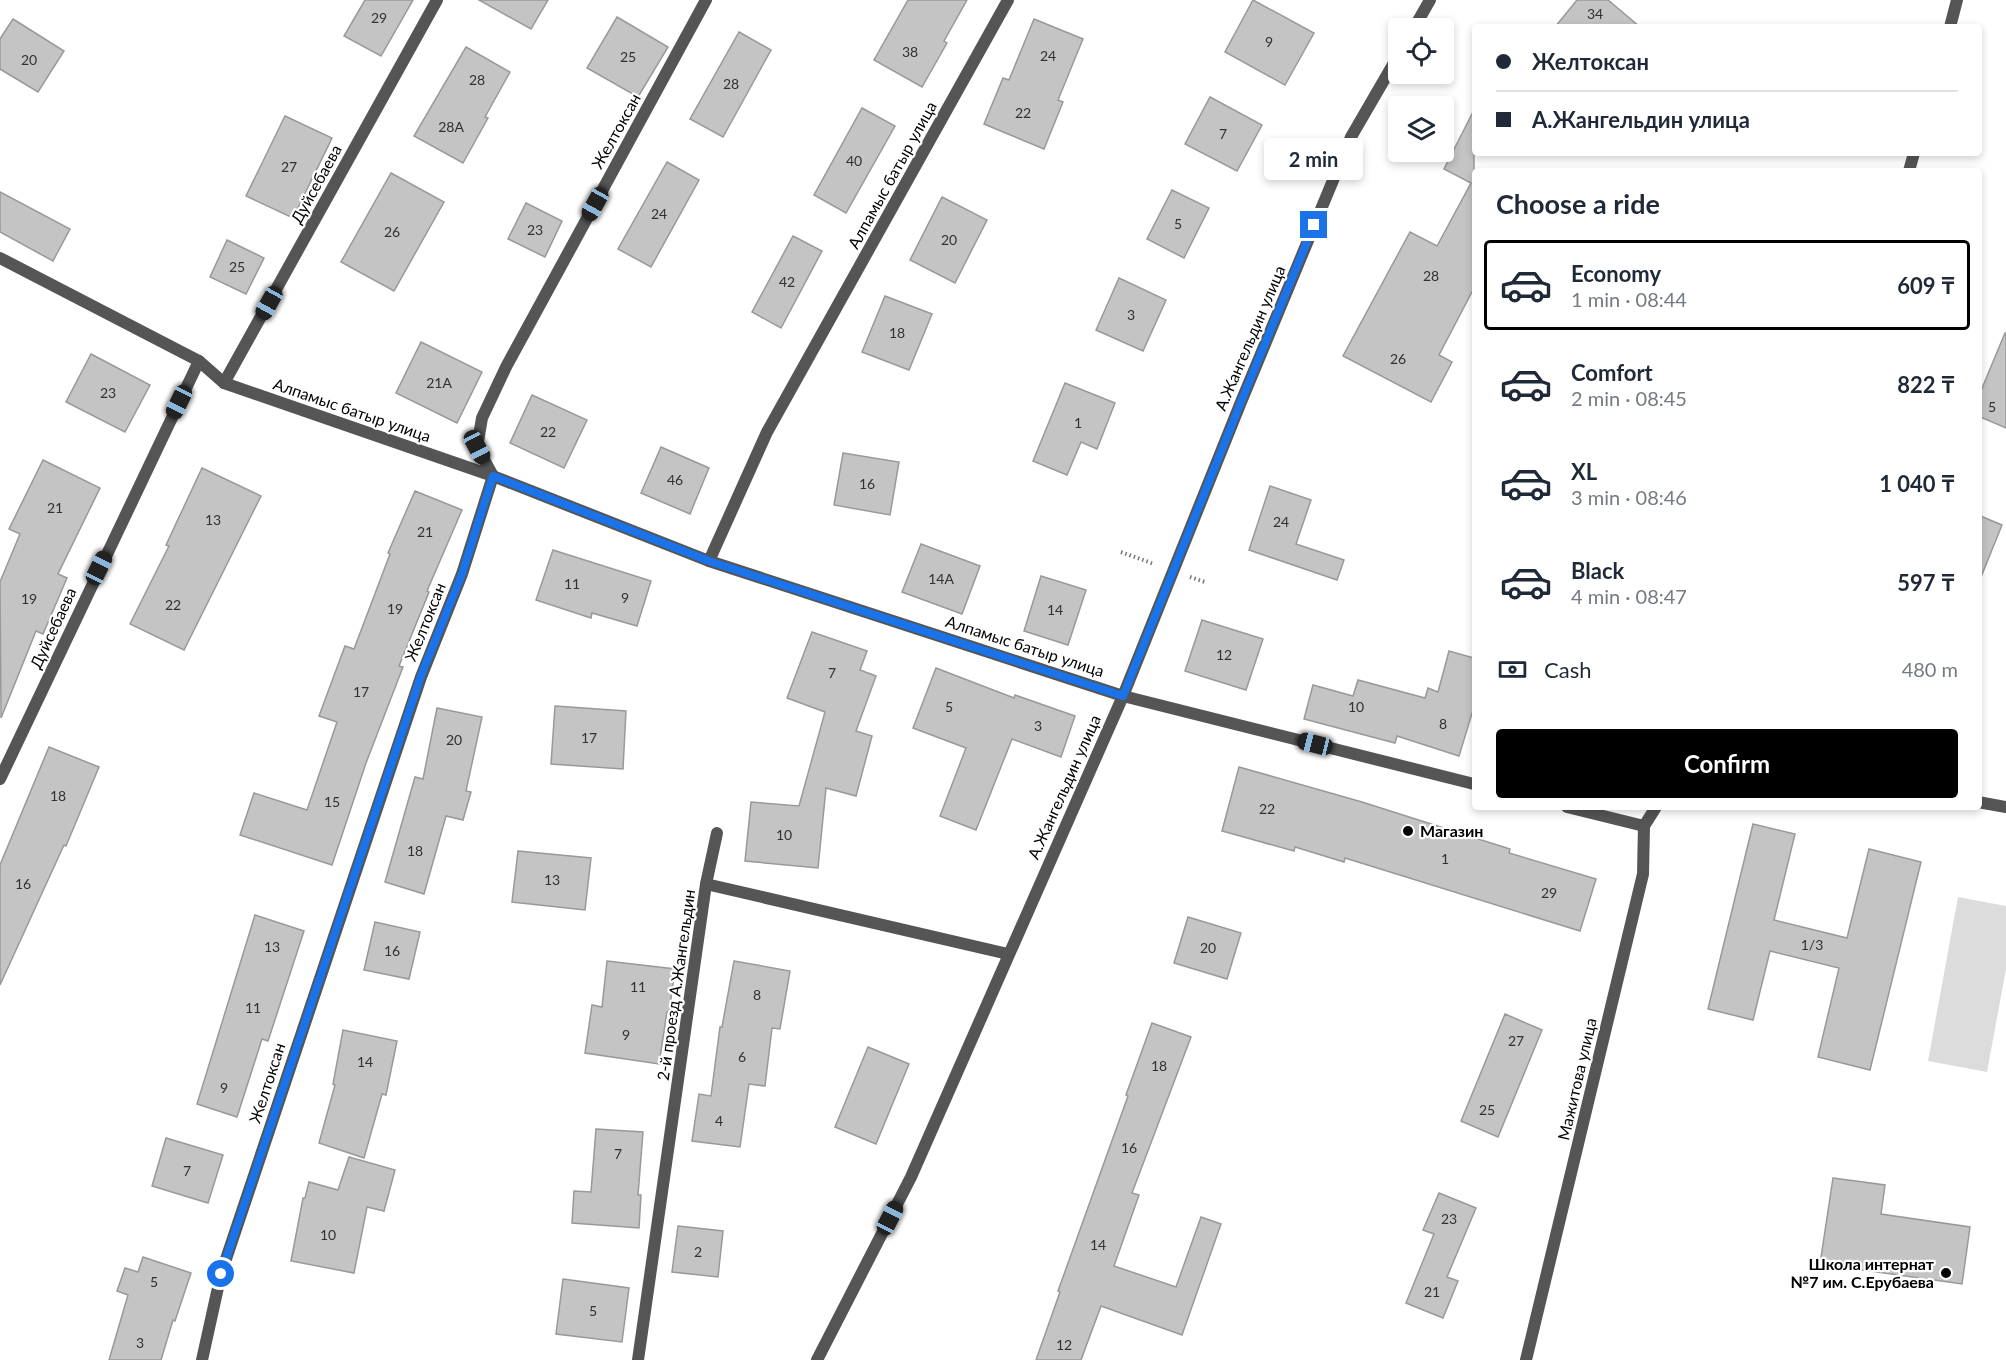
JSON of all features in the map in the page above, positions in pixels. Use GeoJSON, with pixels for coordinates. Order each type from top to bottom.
{"type":"FeatureCollection","features":[{"type":"Feature","properties":{"kind":"street","name":"Дуйсебаева"},"geometry":{"type":"LineString","coordinates":[[224,383],[437,0]]}},
{"type":"Feature","properties":{"kind":"street","name":"Желтоксан"},"geometry":{"type":"LineString","coordinates":[[202,1360],[221,1274],[417,688],[462,574],[493,476],[477,447],[482,418],[506,367],[706,0]]}},
{"type":"Feature","properties":{"kind":"street","name":"Алпамыс батыр улица"},"geometry":{"type":"LineString","coordinates":[[709,561],[767,432],[1008,0]]}},
{"type":"Feature","properties":{"kind":"street"},"geometry":{"type":"LineString","coordinates":[[1420,18],[1431,0]]}},
{"type":"Feature","properties":{"kind":"street"},"geometry":{"type":"LineString","coordinates":[[1951,24],[1957,0]]}},
{"type":"Feature","properties":{"kind":"street","name":"А.Жангельдин улица"},"geometry":{"type":"LineString","coordinates":[[817,1360],[912,1178],[1008,954],[1123,696],[1351,137],[1388,73]]}},
{"type":"Feature","properties":{"kind":"street","name":"Алпамыс батыр улица"},"geometry":{"type":"LineString","coordinates":[[0,258],[199,361],[224,383],[493,476],[709,561],[1123,696],[1472,783]]}},
{"type":"Feature","properties":{"kind":"street","name":"Дуйсебаева"},"geometry":{"type":"LineString","coordinates":[[0,779],[199,361]]}},
{"type":"Feature","properties":{"kind":"street"},"geometry":{"type":"LineString","coordinates":[[1982,803],[2006,807]]}},
{"type":"Feature","properties":{"kind":"street"},"geometry":{"type":"LineString","coordinates":[[1579,810],[1644,826],[1654,810]]}},
{"type":"Feature","properties":{"kind":"street","name":"Мажитова улица"},"geometry":{"type":"LineString","coordinates":[[1526,1360],[1643,873],[1644,826]]}},
{"type":"Feature","properties":{"kind":"street"},"geometry":{"type":"LineString","coordinates":[[706,884],[717,833]]}},
{"type":"Feature","properties":{"kind":"street","name":"2-й проезд А.Жангельдин"},"geometry":{"type":"LineString","coordinates":[[638,1360],[706,884],[1008,954]]}},
{"type":"Feature","properties":{"kind":"shaded area"},"geometry":{"type":"Polygon","coordinates":[[[1958,897],[2006,906],[2006,969],[1987,1072],[1928,1061],[1958,897]]]}},
{"type":"Feature","properties":{"kind":"building"},"geometry":{"type":"Polygon","coordinates":[[[365,0],[413,0],[381,56],[344,36],[365,0]]]}},
{"type":"Feature","properties":{"kind":"building"},"geometry":{"type":"Polygon","coordinates":[[[479,0],[548,0],[531,29],[479,0]]]}},
{"type":"Feature","properties":{"kind":"building"},"geometry":{"type":"Polygon","coordinates":[[[908,0],[967,0],[944,41],[947,43],[922,87],[874,60],[908,0]]]}},
{"type":"Feature","properties":{"kind":"building"},"geometry":{"type":"Polygon","coordinates":[[[1253,0],[1314,33],[1285,85],[1225,52],[1253,0]]]}},
{"type":"Feature","properties":{"kind":"building"},"geometry":{"type":"Polygon","coordinates":[[[1577,0],[1608,0],[1636,24],[1557,24],[1577,0]]]}},
{"type":"Feature","properties":{"kind":"building"},"geometry":{"type":"Polygon","coordinates":[[[617,17],[668,47],[638,97],[587,68],[617,17]]]}},
{"type":"Feature","properties":{"kind":"building"},"geometry":{"type":"Polygon","coordinates":[[[13,19],[64,51],[38,92],[0,69],[0,39],[13,19]]]}},
{"type":"Feature","properties":{"kind":"building"},"geometry":{"type":"Polygon","coordinates":[[[1034,19],[1083,39],[1058,100],[1063,102],[1044,149],[984,124],[1003,78],[1009,80],[1034,19]]]}},
{"type":"Feature","properties":{"kind":"building"},"geometry":{"type":"Polygon","coordinates":[[[739,32],[771,50],[723,137],[690,119],[739,32]]]}},
{"type":"Feature","properties":{"kind":"building"},"geometry":{"type":"Polygon","coordinates":[[[466,47],[510,72],[463,163],[414,136],[466,47]]]}},
{"type":"Feature","properties":{"kind":"building"},"geometry":{"type":"Polygon","coordinates":[[[1210,97],[1262,125],[1237,171],[1185,144],[1210,97]]]}},
{"type":"Feature","properties":{"kind":"building"},"geometry":{"type":"Polygon","coordinates":[[[862,108],[895,126],[846,213],[814,195],[862,108]]]}},
{"type":"Feature","properties":{"kind":"building"},"geometry":{"type":"Polygon","coordinates":[[[1472,114],[1474,168],[1472,168],[1472,292],[1439,355],[1452,362],[1431,402],[1343,356],[1410,232],[1437,246],[1471,183],[1444,169],[1448,162],[1454,162],[1454,149],[1472,114]]]}},
{"type":"Feature","properties":{"kind":"building"},"geometry":{"type":"Polygon","coordinates":[[[285,116],[332,138],[293,218],[246,196],[285,116]]]}},
{"type":"Feature","properties":{"kind":"building"},"geometry":{"type":"Polygon","coordinates":[[[667,162],[699,180],[651,267],[618,249],[667,162]]]}},
{"type":"Feature","properties":{"kind":"building"},"geometry":{"type":"Polygon","coordinates":[[[391,173],[444,202],[394,291],[341,262],[391,173]]]}},
{"type":"Feature","properties":{"kind":"building"},"geometry":{"type":"Polygon","coordinates":[[[1172,190],[1209,208],[1184,258],[1147,239],[1172,190]]]}},
{"type":"Feature","properties":{"kind":"building"},"geometry":{"type":"Polygon","coordinates":[[[0,192],[70,229],[53,261],[0,232],[0,192]]]}},
{"type":"Feature","properties":{"kind":"building"},"geometry":{"type":"Polygon","coordinates":[[[942,197],[987,220],[955,283],[910,260],[942,197]]]}},
{"type":"Feature","properties":{"kind":"building"},"geometry":{"type":"Polygon","coordinates":[[[526,203],[562,221],[545,257],[508,239],[526,203]]]}},
{"type":"Feature","properties":{"kind":"building"},"geometry":{"type":"Polygon","coordinates":[[[793,236],[822,251],[781,328],[752,312],[793,236]]]}},
{"type":"Feature","properties":{"kind":"building"},"geometry":{"type":"Polygon","coordinates":[[[227,240],[264,258],[246,294],[210,277],[227,240]]]}},
{"type":"Feature","properties":{"kind":"building"},"geometry":{"type":"Polygon","coordinates":[[[1119,278],[1166,300],[1143,351],[1096,330],[1119,278]]]}},
{"type":"Feature","properties":{"kind":"building"},"geometry":{"type":"Polygon","coordinates":[[[885,296],[932,314],[909,370],[862,352],[885,296]]]}},
{"type":"Feature","properties":{"kind":"building"},"geometry":{"type":"Polygon","coordinates":[[[2006,333],[2006,428],[1982,418],[1982,388],[2006,333]]]}},
{"type":"Feature","properties":{"kind":"building"},"geometry":{"type":"Polygon","coordinates":[[[421,342],[482,372],[457,423],[396,393],[421,342]]]}},
{"type":"Feature","properties":{"kind":"building"},"geometry":{"type":"Polygon","coordinates":[[[91,354],[150,385],[125,432],[66,402],[91,354]]]}},
{"type":"Feature","properties":{"kind":"building"},"geometry":{"type":"Polygon","coordinates":[[[1065,383],[1115,403],[1097,449],[1081,442],[1067,475],[1033,461],[1065,383]]]}},
{"type":"Feature","properties":{"kind":"building"},"geometry":{"type":"Polygon","coordinates":[[[532,395],[587,420],[564,468],[510,443],[532,395]]]}},
{"type":"Feature","properties":{"kind":"building"},"geometry":{"type":"Polygon","coordinates":[[[661,447],[709,468],[690,514],[641,493],[661,447]]]}},
{"type":"Feature","properties":{"kind":"building"},"geometry":{"type":"Polygon","coordinates":[[[843,453],[899,462],[890,515],[834,505],[843,453]]]}},
{"type":"Feature","properties":{"kind":"building"},"geometry":{"type":"Polygon","coordinates":[[[43,460],[100,488],[58,574],[67,578],[43,634],[36,631],[1,718],[0,582],[20,534],[9,529],[43,460]]]}},
{"type":"Feature","properties":{"kind":"building"},"geometry":{"type":"Polygon","coordinates":[[[202,468],[261,496],[184,650],[130,624],[169,546],[166,545],[202,468]]]}},
{"type":"Feature","properties":{"kind":"building"},"geometry":{"type":"Polygon","coordinates":[[[1270,486],[1311,500],[1296,544],[1344,560],[1337,580],[1249,550],[1270,486]]]}},
{"type":"Feature","properties":{"kind":"building"},"geometry":{"type":"Polygon","coordinates":[[[415,491],[462,510],[427,591],[429,592],[399,666],[403,667],[366,763],[332,865],[240,835],[254,793],[307,810],[337,722],[319,716],[345,646],[354,649],[390,554],[388,553],[415,491]]]}},
{"type":"Feature","properties":{"kind":"building"},"geometry":{"type":"Polygon","coordinates":[[[1982,517],[2002,525],[1982,575],[1982,517]]]}},
{"type":"Feature","properties":{"kind":"building"},"geometry":{"type":"Polygon","coordinates":[[[921,544],[980,566],[962,614],[902,592],[921,544]]]}},
{"type":"Feature","properties":{"kind":"building"},"geometry":{"type":"Polygon","coordinates":[[[553,550],[651,581],[637,626],[592,613],[591,618],[536,600],[553,550]]]}},
{"type":"Feature","properties":{"kind":"building"},"geometry":{"type":"Polygon","coordinates":[[[1041,576],[1086,590],[1068,645],[1024,631],[1041,576]]]}},
{"type":"Feature","properties":{"kind":"building"},"geometry":{"type":"Polygon","coordinates":[[[1202,620],[1263,639],[1246,690],[1185,671],[1202,620]]]}},
{"type":"Feature","properties":{"kind":"building"},"geometry":{"type":"Polygon","coordinates":[[[812,632],[867,651],[860,670],[876,676],[856,731],[872,736],[856,796],[826,788],[818,868],[745,861],[751,802],[799,806],[825,712],[787,698],[812,632]]]}},
{"type":"Feature","properties":{"kind":"building"},"geometry":{"type":"Polygon","coordinates":[[[1449,651],[1472,657],[1472,714],[1459,756],[1397,736],[1395,743],[1304,719],[1313,685],[1353,696],[1358,680],[1425,698],[1428,688],[1438,692],[1449,651]]]}},
{"type":"Feature","properties":{"kind":"building"},"geometry":{"type":"Polygon","coordinates":[[[936,668],[1014,698],[1015,695],[1075,716],[1061,757],[1012,739],[976,830],[940,816],[966,748],[913,728],[936,668]]]}},
{"type":"Feature","properties":{"kind":"building"},"geometry":{"type":"Polygon","coordinates":[[[555,706],[626,711],[623,769],[551,764],[555,706]]]}},
{"type":"Feature","properties":{"kind":"building"},"geometry":{"type":"Polygon","coordinates":[[[437,708],[482,717],[466,791],[471,792],[463,820],[446,816],[424,894],[385,882],[415,777],[423,779],[437,708]]]}},
{"type":"Feature","properties":{"kind":"building"},"geometry":{"type":"Polygon","coordinates":[[[49,747],[99,767],[66,846],[64,845],[0,985],[0,865],[49,747]]]}},
{"type":"Feature","properties":{"kind":"building"},"geometry":{"type":"Polygon","coordinates":[[[1239,767],[1362,802],[1510,849],[1509,853],[1596,879],[1580,931],[1345,858],[1344,862],[1295,847],[1294,851],[1222,831],[1239,767]]]}},
{"type":"Feature","properties":{"kind":"building"},"geometry":{"type":"Polygon","coordinates":[[[1753,824],[1795,834],[1774,920],[1847,938],[1869,849],[1921,862],[1870,1070],[1818,1057],[1839,968],[1770,951],[1753,1020],[1708,1009],[1753,824]]]}},
{"type":"Feature","properties":{"kind":"building"},"geometry":{"type":"Polygon","coordinates":[[[518,851],[591,858],[585,910],[512,902],[518,851]]]}},
{"type":"Feature","properties":{"kind":"building"},"geometry":{"type":"Polygon","coordinates":[[[255,915],[304,931],[268,1041],[262,1039],[237,1117],[197,1104],[255,915]]]}},
{"type":"Feature","properties":{"kind":"building"},"geometry":{"type":"Polygon","coordinates":[[[1188,917],[1241,933],[1227,979],[1174,963],[1188,917]]]}},
{"type":"Feature","properties":{"kind":"building"},"geometry":{"type":"Polygon","coordinates":[[[375,922],[420,932],[409,979],[364,970],[375,922]]]}},
{"type":"Feature","properties":{"kind":"building"},"geometry":{"type":"Polygon","coordinates":[[[607,961],[675,969],[659,1064],[585,1053],[592,1005],[602,1007],[607,961]]]}},
{"type":"Feature","properties":{"kind":"building"},"geometry":{"type":"Polygon","coordinates":[[[734,961],[790,971],[780,1029],[772,1028],[765,1086],[749,1084],[740,1147],[692,1141],[699,1094],[711,1096],[720,1027],[722,1027],[734,961]]]}},
{"type":"Feature","properties":{"kind":"building"},"geometry":{"type":"Polygon","coordinates":[[[1505,1014],[1542,1030],[1498,1137],[1461,1121],[1505,1014]]]}},
{"type":"Feature","properties":{"kind":"building"},"geometry":{"type":"Polygon","coordinates":[[[1152,1023],[1191,1037],[1132,1193],[1139,1195],[1114,1266],[1176,1287],[1201,1217],[1221,1224],[1182,1335],[1101,1306],[1081,1360],[1036,1360],[1060,1292],[1058,1291],[1152,1023]]]}},
{"type":"Feature","properties":{"kind":"building"},"geometry":{"type":"Polygon","coordinates":[[[343,1030],[397,1041],[386,1095],[382,1094],[364,1158],[319,1143],[335,1085],[333,1084],[343,1030]]]}},
{"type":"Feature","properties":{"kind":"building"},"geometry":{"type":"Polygon","coordinates":[[[868,1047],[909,1064],[876,1144],[835,1127],[868,1047]]]}},
{"type":"Feature","properties":{"kind":"building"},"geometry":{"type":"Polygon","coordinates":[[[596,1129],[643,1132],[638,1195],[641,1195],[639,1228],[572,1223],[574,1191],[591,1192],[596,1129]]]}},
{"type":"Feature","properties":{"kind":"building"},"geometry":{"type":"Polygon","coordinates":[[[166,1138],[223,1155],[208,1203],[152,1186],[166,1138]]]}},
{"type":"Feature","properties":{"kind":"building"},"geometry":{"type":"Polygon","coordinates":[[[349,1157],[395,1170],[384,1211],[367,1207],[354,1273],[291,1261],[303,1198],[305,1198],[309,1182],[338,1190],[349,1157]]]}},
{"type":"Feature","properties":{"kind":"building"},"geometry":{"type":"Polygon","coordinates":[[[1833,1178],[1885,1185],[1881,1214],[1970,1227],[1962,1284],[1820,1264],[1833,1178]]]}},
{"type":"Feature","properties":{"kind":"building"},"geometry":{"type":"Polygon","coordinates":[[[1439,1193],[1476,1208],[1447,1277],[1458,1281],[1443,1318],[1406,1303],[1434,1234],[1423,1230],[1439,1193]]]}},
{"type":"Feature","properties":{"kind":"building"},"geometry":{"type":"Polygon","coordinates":[[[678,1226],[723,1231],[718,1277],[672,1272],[678,1226]]]}},
{"type":"Feature","properties":{"kind":"building"},"geometry":{"type":"Polygon","coordinates":[[[143,1257],[191,1273],[161,1360],[109,1360],[128,1295],[117,1291],[125,1268],[138,1272],[143,1257]]]}},
{"type":"Feature","properties":{"kind":"building"},"geometry":{"type":"Polygon","coordinates":[[[563,1279],[629,1288],[622,1342],[556,1334],[563,1279]]]}},
{"type":"Feature","properties":{"kind":"place","name":"Магазин"},"geometry":{"type":"Point","coordinates":[1408,831]}},
{"type":"Feature","properties":{"kind":"place","name":"Школа интернат №7 им. С.Ерубаева"},"geometry":{"type":"Point","coordinates":[1946,1273]}},
{"type":"Feature","properties":{"kind":"route"},"geometry":{"type":"LineString","coordinates":[[221,1274],[421,676],[462,574],[493,476],[709,561],[1123,696],[1314,225]]}}]}
